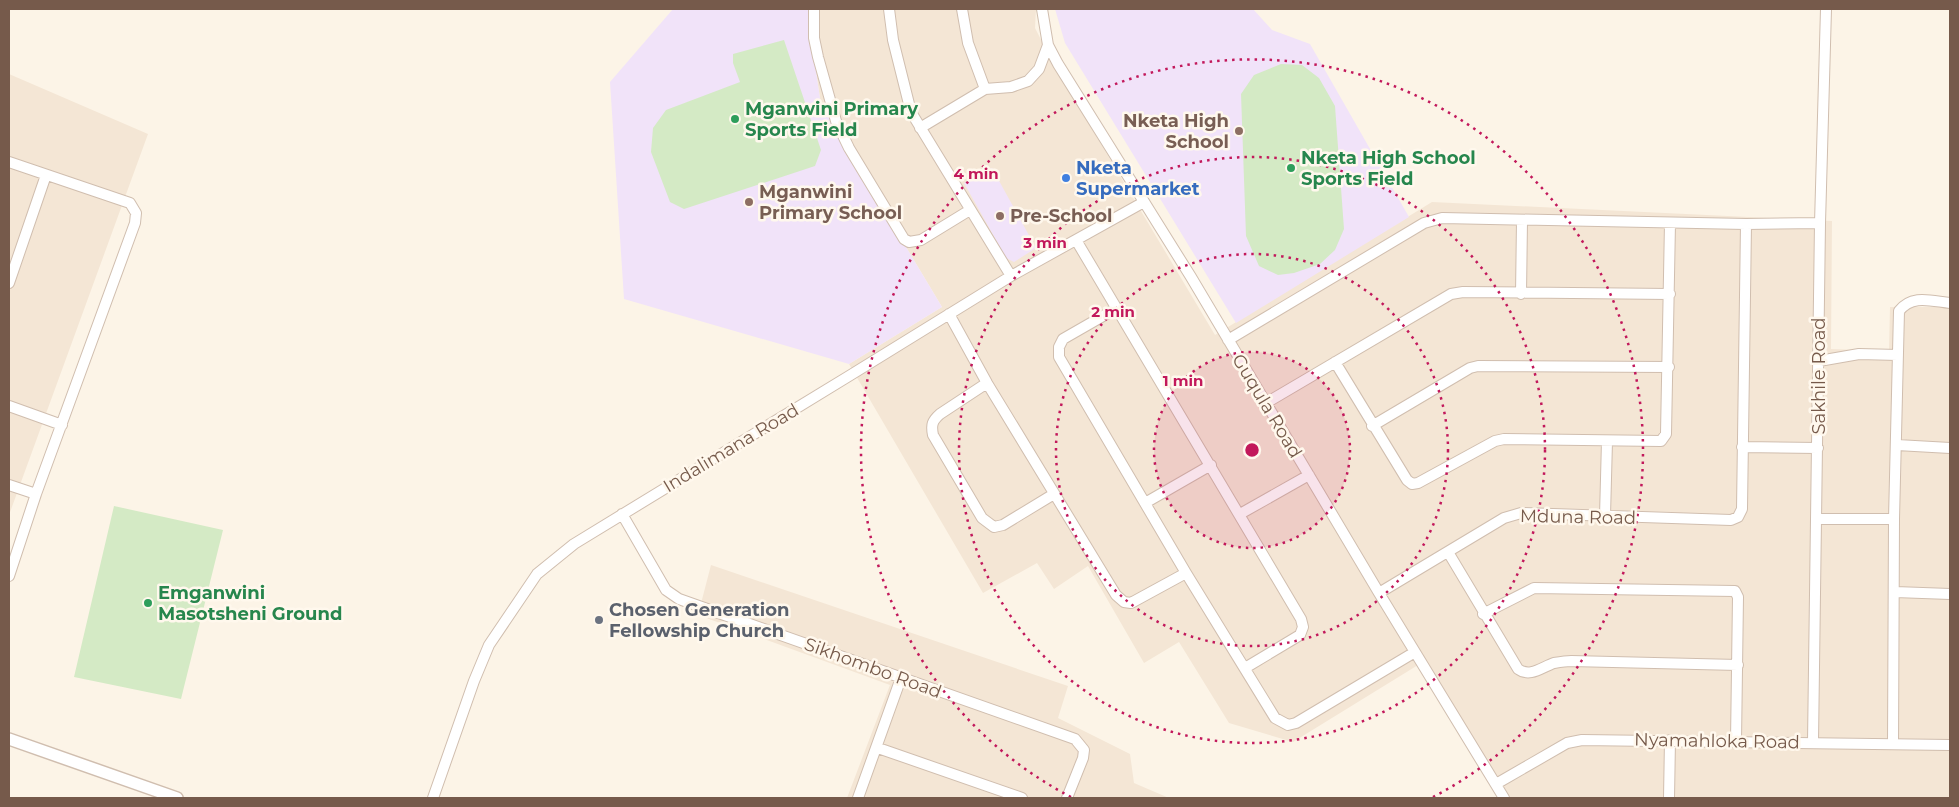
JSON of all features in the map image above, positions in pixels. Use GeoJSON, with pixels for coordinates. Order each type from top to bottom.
{"type":"FeatureCollection","features":[{"type":"Feature","properties":{"kind":"street"},"geometry":{"type":"LineString","coordinates":[[814,9],[814,38],[836,121],[849,148],[904,240],[909,242],[921,240],[970,210]]}},
{"type":"Feature","properties":{"kind":"street"},"geometry":{"type":"LineString","coordinates":[[889,9],[892,40],[908,103],[920,128],[1011,276]]}},
{"type":"Feature","properties":{"kind":"street"},"geometry":{"type":"LineString","coordinates":[[962,9],[968,43],[985,90]]}},
{"type":"Feature","properties":{"kind":"street","name":"Guqula Road"},"geometry":{"type":"LineString","coordinates":[[1042,9],[1048,44],[1070,84],[1228,340],[1504,798]]}},
{"type":"Feature","properties":{"kind":"street","name":"Sakhile Road"},"geometry":{"type":"LineString","coordinates":[[1813,742],[1820,223],[1826,9]]}},
{"type":"Feature","properties":{"kind":"street"},"geometry":{"type":"LineString","coordinates":[[920,128],[985,90],[1011,87],[1028,81],[1039,70],[1048,44]]}},
{"type":"Feature","properties":{"kind":"street"},"geometry":{"type":"LineString","coordinates":[[9,162],[130,203],[136,213],[135,223],[36,494],[9,576]]}},
{"type":"Feature","properties":{"kind":"street"},"geometry":{"type":"LineString","coordinates":[[9,283],[46,175]]}},
{"type":"Feature","properties":{"kind":"street","name":"Indalimana Road"},"geometry":{"type":"LineString","coordinates":[[433,798],[474,681],[489,645],[500,626],[537,574],[574,544],[622,514],[1011,276],[1144,202]]}},
{"type":"Feature","properties":{"kind":"street"},"geometry":{"type":"LineString","coordinates":[[1228,340],[1424,223],[1442,218],[1670,223],[1820,223]]}},
{"type":"Feature","properties":{"kind":"street"},"geometry":{"type":"LineString","coordinates":[[1521,294],[1522,221]]}},
{"type":"Feature","properties":{"kind":"street"},"geometry":{"type":"LineString","coordinates":[[1335,362],[1372,426],[1407,480],[1412,484],[1418,483],[1495,441],[1504,439],[1658,442],[1664,439],[1666,434],[1669,367],[1670,223]]}},
{"type":"Feature","properties":{"kind":"street"},"geometry":{"type":"LineString","coordinates":[[1746,224],[1742,447],[1818,448]]}},
{"type":"Feature","properties":{"kind":"street"},"geometry":{"type":"LineString","coordinates":[[1076,240],[1240,514],[1303,624],[1301,632],[1297,636],[1245,668]]}},
{"type":"Feature","properties":{"kind":"street"},"geometry":{"type":"LineString","coordinates":[[1266,403],[1451,294],[1463,292],[1670,294]]}},
{"type":"Feature","properties":{"kind":"street"},"geometry":{"type":"LineString","coordinates":[[1893,744],[1894,519],[1899,311],[1903,306],[1915,299],[1950,303]]}},
{"type":"Feature","properties":{"kind":"street"},"geometry":{"type":"LineString","coordinates":[[1117,308],[1063,339],[1059,347],[1059,357],[1144,503],[1275,718],[1288,725],[1292,725],[1415,652]]}},
{"type":"Feature","properties":{"kind":"street"},"geometry":{"type":"LineString","coordinates":[[950,314],[987,383],[1116,595],[1128,603],[1140,599],[1186,573]]}},
{"type":"Feature","properties":{"kind":"street"},"geometry":{"type":"LineString","coordinates":[[1819,362],[1860,354],[1898,355]]}},
{"type":"Feature","properties":{"kind":"street"},"geometry":{"type":"LineString","coordinates":[[1372,426],[1470,368],[1478,366],[1669,367]]}},
{"type":"Feature","properties":{"kind":"street"},"geometry":{"type":"LineString","coordinates":[[987,383],[940,414],[934,419],[932,428],[933,435],[982,518],[991,526],[1003,525],[1054,494]]}},
{"type":"Feature","properties":{"kind":"street"},"geometry":{"type":"LineString","coordinates":[[9,406],[62,425]]}},
{"type":"Feature","properties":{"kind":"street"},"geometry":{"type":"LineString","coordinates":[[1605,516],[1607,441]]}},
{"type":"Feature","properties":{"kind":"street"},"geometry":{"type":"LineString","coordinates":[[1897,445],[1950,448]]}},
{"type":"Feature","properties":{"kind":"street","name":"Mduna Road"},"geometry":{"type":"LineString","coordinates":[[1379,593],[1512,515],[1521,513],[1731,520],[1738,517],[1742,509],[1742,447]]}},
{"type":"Feature","properties":{"kind":"street"},"geometry":{"type":"LineString","coordinates":[[1144,503],[1211,465]]}},
{"type":"Feature","properties":{"kind":"street"},"geometry":{"type":"LineString","coordinates":[[1240,514],[1309,475]]}},
{"type":"Feature","properties":{"kind":"street"},"geometry":{"type":"LineString","coordinates":[[9,485],[36,494]]}},
{"type":"Feature","properties":{"kind":"street","name":"Sikhombo Road"},"geometry":{"type":"LineString","coordinates":[[622,514],[654,571],[672,595],[690,604],[798,640],[1075,739],[1084,750],[1083,758],[1067,798]]}},
{"type":"Feature","properties":{"kind":"street"},"geometry":{"type":"LineString","coordinates":[[1816,519],[1894,519]]}},
{"type":"Feature","properties":{"kind":"street"},"geometry":{"type":"LineString","coordinates":[[1448,552],[1483,614],[1518,669],[1526,673],[1571,661],[1738,665]]}},
{"type":"Feature","properties":{"kind":"street"},"geometry":{"type":"LineString","coordinates":[[1483,614],[1534,588],[1732,590],[1737,592],[1736,741]]}},
{"type":"Feature","properties":{"kind":"street"},"geometry":{"type":"LineString","coordinates":[[1895,592],[1950,594]]}},
{"type":"Feature","properties":{"kind":"street"},"geometry":{"type":"LineString","coordinates":[[858,798],[878,748],[901,678]]}},
{"type":"Feature","properties":{"kind":"street"},"geometry":{"type":"LineString","coordinates":[[9,739],[177,798]]}},
{"type":"Feature","properties":{"kind":"street","name":"Nyamahloka Road"},"geometry":{"type":"LineString","coordinates":[[1496,784],[1575,740],[1950,745]]}},
{"type":"Feature","properties":{"kind":"street"},"geometry":{"type":"LineString","coordinates":[[1669,798],[1670,740]]}},
{"type":"Feature","properties":{"kind":"street"},"geometry":{"type":"LineString","coordinates":[[878,748],[1022,798]]}},
{"type":"Feature","properties":{"kind":"shaded area","name":"Mganwini Primary School"},"geometry":{"type":"Polygon","coordinates":[[[673,9],[811,9],[811,38],[821,105],[942,307],[849,364],[624,299],[610,82],[673,9]]]}},
{"type":"Feature","properties":{"kind":"shaded area"},"geometry":{"type":"Polygon","coordinates":[[[811,9],[1036,9],[1035,28],[1055,67],[1215,335],[1432,202],[1832,221],[1831,349],[1889,351],[1890,307],[1950,307],[1950,798],[1500,798],[1418,665],[1293,742],[1229,723],[1179,642],[1144,663],[1088,566],[1054,589],[1037,563],[983,593],[849,364],[942,307],[821,105],[811,38],[811,9]]]}},
{"type":"Feature","properties":{"kind":"shaded area","name":"Nketa High School"},"geometry":{"type":"Polygon","coordinates":[[[1055,9],[1253,9],[1272,30],[1310,44],[1409,217],[1236,323],[1065,43],[1055,9]]]}},
{"type":"Feature","properties":{"kind":"shaded area"},"geometry":{"type":"Polygon","coordinates":[[[9,74],[148,134],[9,515],[9,74]]]}},
{"type":"Feature","properties":{"kind":"shaded area","name":"Pre-School"},"geometry":{"type":"Polygon","coordinates":[[[992,168],[1036,248],[1014,262],[1006,258],[964,183],[992,168]]]}},
{"type":"Feature","properties":{"kind":"shaded area"},"geometry":{"type":"Polygon","coordinates":[[[711,565],[1068,686],[1058,718],[1130,754],[1134,783],[1169,798],[847,798],[890,685],[698,615],[711,565]]]}},
{"type":"Feature","properties":{"kind":"green space","name":"Mganwini Primary Sports Field"},"geometry":{"type":"Polygon","coordinates":[[[784,40],[821,150],[815,166],[684,209],[670,202],[651,152],[653,128],[666,110],[740,82],[733,63],[733,54],[784,40]]]}},
{"type":"Feature","properties":{"kind":"green space","name":"Nketa High School Sports Field"},"geometry":{"type":"Polygon","coordinates":[[[1281,64],[1302,65],[1319,78],[1335,106],[1344,229],[1335,250],[1320,264],[1294,273],[1278,275],[1259,266],[1246,236],[1241,94],[1254,75],[1281,64]]]}},
{"type":"Feature","properties":{"kind":"green space","name":"Emganwini Masotsheni Ground"},"geometry":{"type":"Polygon","coordinates":[[[114,506],[223,530],[181,699],[74,677],[114,506]]]}},
{"type":"Feature","properties":{"kind":"place","name":"Mganwini Primary Sports Field"},"geometry":{"type":"Point","coordinates":[735,119]}},
{"type":"Feature","properties":{"kind":"place","name":"Nketa High School"},"geometry":{"type":"Point","coordinates":[1239,131]}},
{"type":"Feature","properties":{"kind":"place","name":"Nketa High School Sports Field"},"geometry":{"type":"Point","coordinates":[1291,168]}},
{"type":"Feature","properties":{"kind":"place","name":"Nketa Supermarket"},"geometry":{"type":"Point","coordinates":[1066,178]}},
{"type":"Feature","properties":{"kind":"place","name":"Mganwini Primary School"},"geometry":{"type":"Point","coordinates":[749,202]}},
{"type":"Feature","properties":{"kind":"place","name":"Pre-School"},"geometry":{"type":"Point","coordinates":[1000,216]}},
{"type":"Feature","properties":{"kind":"place","name":"Emganwini Masotsheni Ground"},"geometry":{"type":"Point","coordinates":[148,603]}},
{"type":"Feature","properties":{"kind":"place","name":"Chosen Generation Fellowship Church"},"geometry":{"type":"Point","coordinates":[599,620]}}]}
